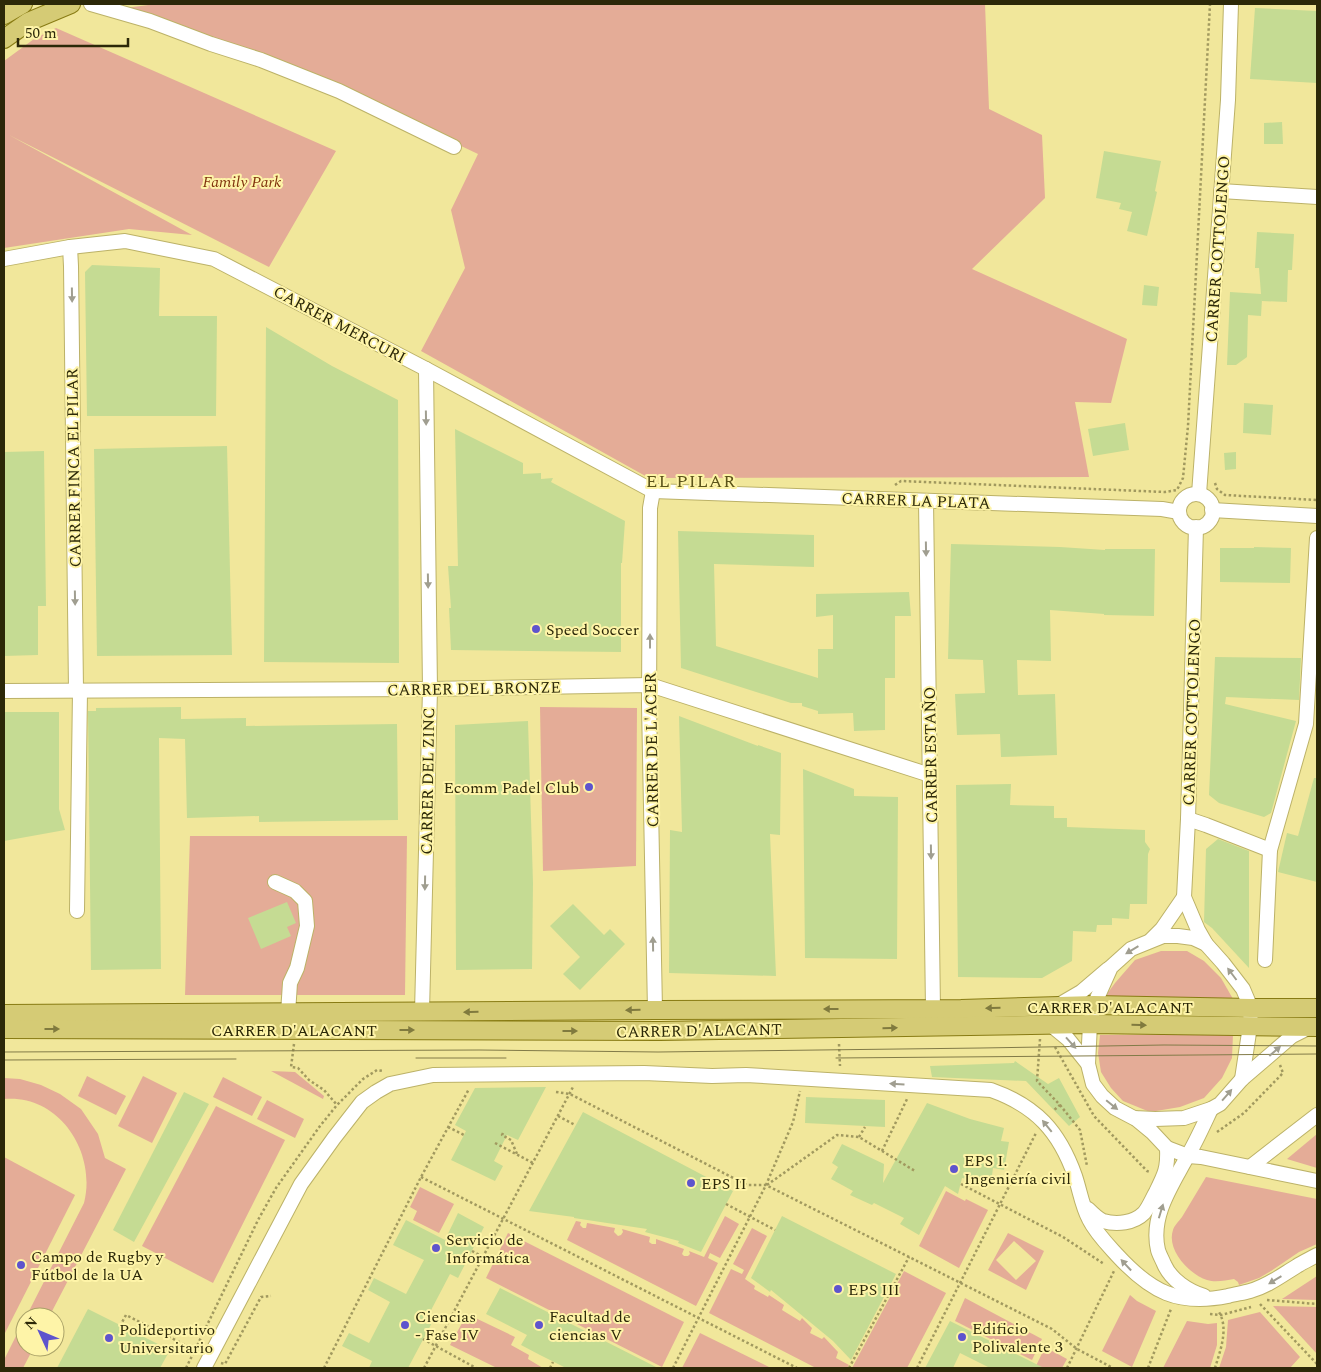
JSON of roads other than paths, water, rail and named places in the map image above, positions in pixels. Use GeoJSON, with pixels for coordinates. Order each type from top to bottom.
{"type":"FeatureCollection","features":[{"type":"Feature","properties":{"kind":"main road"},"geometry":{"type":"LineString","coordinates":[[4,15],[24,4]]}},
{"type":"Feature","properties":{"kind":"main road"},"geometry":{"type":"LineString","coordinates":[[4,39],[28,22],[71,4]]}},
{"type":"Feature","properties":{"kind":"main road","name":"CARRER D'ALACANT"},"geometry":{"type":"LineString","coordinates":[[4,1014],[961,1009],[1094,1005],[1317,1008]]}},
{"type":"Feature","properties":{"kind":"main road"},"geometry":{"type":"LineString","coordinates":[[1046,1033],[1090,1024],[1314,1026]]}},
{"type":"Feature","properties":{"kind":"main road","name":"CARRER D'ALACANT"},"geometry":{"type":"LineString","coordinates":[[4,1029],[1046,1033]]}},
{"type":"Feature","properties":{"kind":"street"},"geometry":{"type":"LineString","coordinates":[[91,4],[150,21],[261,60],[339,91],[454,147]]}},
{"type":"Feature","properties":{"kind":"street","name":"CARRER COTTOLENGO"},"geometry":{"type":"LineString","coordinates":[[1199,494],[1228,100],[1231,4]]}},
{"type":"Feature","properties":{"kind":"street"},"geometry":{"type":"LineString","coordinates":[[1221,191],[1317,197]]}},
{"type":"Feature","properties":{"kind":"street","name":"CARRER MERCURI"},"geometry":{"type":"LineString","coordinates":[[4,259],[70,247],[125,241],[214,259],[426,369],[653,491]]}},
{"type":"Feature","properties":{"kind":"street","name":"CARRER FINCA EL PILAR"},"geometry":{"type":"LineString","coordinates":[[70,247],[78,690],[77,911]]}},
{"type":"Feature","properties":{"kind":"street","name":"CARRER DEL ZINC"},"geometry":{"type":"LineString","coordinates":[[422,1012],[430,690],[426,369]]}},
{"type":"Feature","properties":{"kind":"street","name":"CARRER LA PLATA"},"geometry":{"type":"LineString","coordinates":[[653,491],[926,500],[1179,512]]}},
{"type":"Feature","properties":{"kind":"street","name":"CARRER DE L'ACER"},"geometry":{"type":"LineString","coordinates":[[653,491],[650,508],[650,685],[655,1010]]}},
{"type":"Feature","properties":{"kind":"street"},"geometry":{"type":"LineString","coordinates":[[1194,494],[1199,494],[1208,500],[1212,510],[1210,520],[1206,524],[1196,527],[1186,524],[1179,512],[1185,498],[1194,494]]}},
{"type":"Feature","properties":{"kind":"street","name":"CARRER ESTAÑO"},"geometry":{"type":"LineString","coordinates":[[926,500],[933,1009]]}},
{"type":"Feature","properties":{"kind":"street"},"geometry":{"type":"LineString","coordinates":[[1212,510],[1317,516]]}},
{"type":"Feature","properties":{"kind":"street","name":"CARRER COTTOLENGO"},"geometry":{"type":"LineString","coordinates":[[1184,897],[1188,820],[1196,527]]}},
{"type":"Feature","properties":{"kind":"street"},"geometry":{"type":"LineString","coordinates":[[1265,960],[1270,850],[1306,724],[1317,538]]}},
{"type":"Feature","properties":{"kind":"street","name":"CARRER DEL BRONZE"},"geometry":{"type":"LineString","coordinates":[[4,691],[430,690],[650,685],[930,775]]}},
{"type":"Feature","properties":{"kind":"street"},"geometry":{"type":"LineString","coordinates":[[1188,820],[1270,850]]}},
{"type":"Feature","properties":{"kind":"street"},"geometry":{"type":"LineString","coordinates":[[275,882],[295,892],[305,901],[307,926],[297,968],[290,984],[288,1013]]}},
{"type":"Feature","properties":{"kind":"street"},"geometry":{"type":"LineString","coordinates":[[1150,941],[1162,929],[1184,897]]}},
{"type":"Feature","properties":{"kind":"street"},"geometry":{"type":"LineString","coordinates":[[1184,897],[1206,944],[1243,989],[1250,1008],[1250,1026],[1242,1079]]}},
{"type":"Feature","properties":{"kind":"street"},"geometry":{"type":"LineString","coordinates":[[1056,1006],[1081,992],[1131,949],[1150,941],[1163,936],[1178,936],[1193,938],[1206,944]]}},
{"type":"Feature","properties":{"kind":"street"},"geometry":{"type":"LineString","coordinates":[[1088,1064],[1090,1024],[1094,1005],[1111,967]]}},
{"type":"Feature","properties":{"kind":"street","name":"CARRER D'ALACANT"},"geometry":{"type":"LineString","coordinates":[[1046,1033],[1068,1039],[1088,1064],[1093,1084],[1115,1108],[1134,1118],[1155,1119],[1184,1118],[1211,1110],[1220,1104],[1242,1079],[1292,1036],[1314,1026]]}},
{"type":"Feature","properties":{"kind":"street"},"geometry":{"type":"LineString","coordinates":[[204,1368],[301,1184],[362,1102],[390,1084],[433,1075],[644,1073],[776,1077],[991,1090],[1009,1096],[1044,1121],[1065,1152],[1090,1220],[1131,1271],[1165,1293],[1216,1304],[1271,1282],[1317,1255]]}},
{"type":"Feature","properties":{"kind":"street"},"geometry":{"type":"LineString","coordinates":[[1211,1110],[1171,1186],[1160,1212],[1156,1234],[1158,1251],[1167,1271],[1174,1279],[1216,1304]]}},
{"type":"Feature","properties":{"kind":"street"},"geometry":{"type":"LineString","coordinates":[[1250,1167],[1317,1114]]}},
{"type":"Feature","properties":{"kind":"street"},"geometry":{"type":"LineString","coordinates":[[1134,1118],[1168,1148],[1188,1156],[1201,1156],[1317,1182]]}},
{"type":"Feature","properties":{"kind":"street"},"geometry":{"type":"LineString","coordinates":[[1083,1205],[1102,1220],[1122,1223],[1143,1213],[1166,1173],[1168,1148]]}},
{"type":"Feature","properties":{"kind":"tram line"},"geometry":{"type":"LineString","coordinates":[[4,1052],[479,1050],[658,1052],[1164,1045],[1317,1046]]}},
{"type":"Feature","properties":{"kind":"tram line"},"geometry":{"type":"LineString","coordinates":[[836,1058],[1317,1054]]}},
{"type":"Feature","properties":{"kind":"tram line"},"geometry":{"type":"LineString","coordinates":[[416,1058],[506,1058]]}},
{"type":"Feature","properties":{"kind":"tram line"},"geometry":{"type":"LineString","coordinates":[[4,1060],[236,1059]]}},
{"type":"Feature","properties":{"kind":"place","name":"Speed Soccer"},"geometry":{"type":"Point","coordinates":[536,629]}},
{"type":"Feature","properties":{"kind":"place","name":"Ecomm Padel Club"},"geometry":{"type":"Point","coordinates":[589,787]}},
{"type":"Feature","properties":{"kind":"place","name":"EPS I. Ingeniería civil"},"geometry":{"type":"Point","coordinates":[954,1169]}},
{"type":"Feature","properties":{"kind":"place","name":"EPS II"},"geometry":{"type":"Point","coordinates":[691,1183]}},
{"type":"Feature","properties":{"kind":"place","name":"Servicio de Informática"},"geometry":{"type":"Point","coordinates":[436,1248]}},
{"type":"Feature","properties":{"kind":"place","name":"Campo de Rugby y Fútbol de la UA"},"geometry":{"type":"Point","coordinates":[21,1265]}},
{"type":"Feature","properties":{"kind":"place","name":"EPS III"},"geometry":{"type":"Point","coordinates":[838,1289]}},
{"type":"Feature","properties":{"kind":"place","name":"Ciencias - Fase IV"},"geometry":{"type":"Point","coordinates":[405,1325]}},
{"type":"Feature","properties":{"kind":"place","name":"Facultad de ciencias V"},"geometry":{"type":"Point","coordinates":[539,1325]}},
{"type":"Feature","properties":{"kind":"place","name":"Edificio Polivalente 3"},"geometry":{"type":"Point","coordinates":[962,1337]}},
{"type":"Feature","properties":{"kind":"place","name":"Polideportivo Universitario"},"geometry":{"type":"Point","coordinates":[109,1338]}},
{"type":"Feature","properties":{"kind":"district","name":"EL PILAR"},"geometry":{"type":"Point","coordinates":[691,481]}},
{"type":"Feature","properties":{"kind":"park label","name":"Family Park"},"geometry":{"type":"Point","coordinates":[242,181]}}]}
